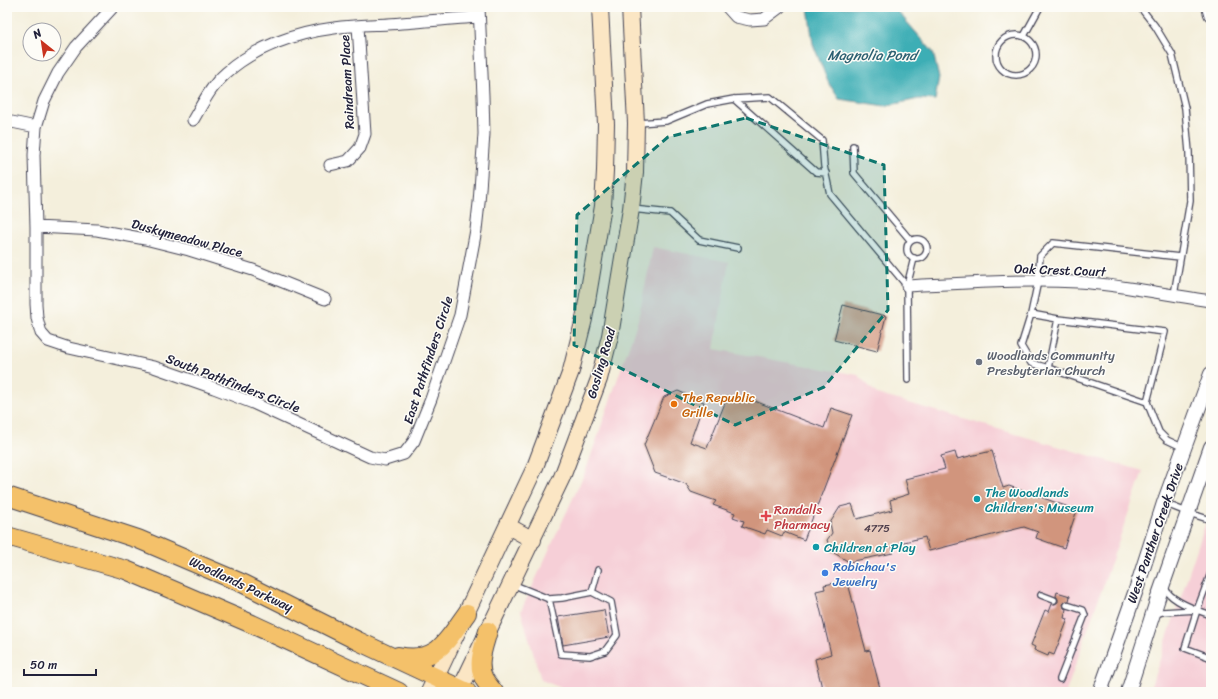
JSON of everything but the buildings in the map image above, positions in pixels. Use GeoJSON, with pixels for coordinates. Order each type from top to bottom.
{"type":"FeatureCollection","features":[{"type":"Feature","properties":{"kind":"main road","name":"Gosling Road"},"geometry":{"type":"LineString","coordinates":[[433,685],[535,467],[571,370],[584,319],[603,206],[605,171],[606,124],[600,7]]}},
{"type":"Feature","properties":{"kind":"main road","name":"Gosling Road"},"geometry":{"type":"LineString","coordinates":[[462,691],[488,631],[562,477],[599,379],[610,336],[631,208],[636,123],[630,7]]}},
{"type":"Feature","properties":{"kind":"main road","name":"Woodlands Parkway"},"geometry":{"type":"LineString","coordinates":[[7,496],[138,539],[244,584],[383,653],[433,685],[462,691]]}},
{"type":"Feature","properties":{"kind":"main road"},"geometry":{"type":"LineString","coordinates":[[508,526],[533,540]]}},
{"type":"Feature","properties":{"kind":"main road"},"geometry":{"type":"LineString","coordinates":[[7,536],[126,570],[252,624],[399,692]]}},
{"type":"Feature","properties":{"kind":"main road"},"geometry":{"type":"LineString","coordinates":[[383,653],[419,658],[429,655],[439,650],[467,613]]}},
{"type":"Feature","properties":{"kind":"main road"},"geometry":{"type":"LineString","coordinates":[[488,631],[482,654],[481,668],[484,678],[494,692]]}},
{"type":"Feature","properties":{"kind":"main road"},"geometry":{"type":"LineString","coordinates":[[363,675],[385,692]]}},
{"type":"Feature","properties":{"kind":"street"},"geometry":{"type":"LineString","coordinates":[[36,227],[34,155],[36,126],[44,101],[58,73],[76,47],[113,7]]}},
{"type":"Feature","properties":{"kind":"street"},"geometry":{"type":"LineString","coordinates":[[727,7],[736,16],[750,20],[764,19],[780,7]]}},
{"type":"Feature","properties":{"kind":"street"},"geometry":{"type":"LineString","coordinates":[[1209,7],[1211,14]]}},
{"type":"Feature","properties":{"kind":"street"},"geometry":{"type":"LineString","coordinates":[[193,120],[215,84],[226,74],[246,59],[294,36],[335,28],[479,12]]}},
{"type":"Feature","properties":{"kind":"street","name":"East Pathfinders Circle"},"geometry":{"type":"LineString","coordinates":[[404,454],[414,441],[420,429],[460,314],[476,230],[484,134],[479,12]]}},
{"type":"Feature","properties":{"kind":"street","name":"Raindream Place"},"geometry":{"type":"LineString","coordinates":[[330,165],[348,161],[360,148],[365,134],[358,26]]}},
{"type":"Feature","properties":{"kind":"street"},"geometry":{"type":"LineString","coordinates":[[7,121],[36,126]]}},
{"type":"Feature","properties":{"kind":"street","name":"South Pathfinders Circle"},"geometry":{"type":"LineString","coordinates":[[36,227],[37,318],[41,333],[48,341],[69,348],[154,367],[214,388],[253,403],[370,456],[385,460],[404,454]]}},
{"type":"Feature","properties":{"kind":"street","name":"Duskymeadow Place"},"geometry":{"type":"LineString","coordinates":[[36,227],[97,230],[145,239],[189,250],[254,270],[325,299]]}},
{"type":"Feature","properties":{"kind":"street","name":"Oak Crest Court"},"geometry":{"type":"LineString","coordinates":[[907,286],[1038,281],[1078,282],[1117,286],[1211,301]]}},
{"type":"Feature","properties":{"kind":"street","name":"West Panther Creek Drive"},"geometry":{"type":"LineString","coordinates":[[1100,692],[1136,590],[1164,503],[1211,374]]}},
{"type":"Feature","properties":{"kind":"street"},"geometry":{"type":"LineString","coordinates":[[1185,448],[1210,453]]}},
{"type":"Feature","properties":{"kind":"street","name":"West Panther Creek Drive"},"geometry":{"type":"LineString","coordinates":[[1128,692],[1164,581],[1210,453]]}},
{"type":"Feature","properties":{"kind":"lane"},"geometry":{"type":"LineString","coordinates":[[1024,36],[1040,7]]}},
{"type":"Feature","properties":{"kind":"lane"},"geometry":{"type":"LineString","coordinates":[[1140,7],[1155,26],[1172,54],[1185,108],[1189,152],[1190,202],[1174,295]]}},
{"type":"Feature","properties":{"kind":"lane"},"geometry":{"type":"LineString","coordinates":[[1011,36],[1024,36],[1034,45],[1036,58],[1029,70],[1017,75],[1010,74],[1004,71],[997,61],[997,48],[1001,42],[1011,36]]}},
{"type":"Feature","properties":{"kind":"lane"},"geometry":{"type":"LineString","coordinates":[[636,123],[666,121],[707,104],[734,98],[770,97],[822,140],[830,194],[907,286]]}},
{"type":"Feature","properties":{"kind":"lane"},"geometry":{"type":"LineString","coordinates":[[734,98],[816,172],[826,173]]}},
{"type":"Feature","properties":{"kind":"lane"},"geometry":{"type":"LineString","coordinates":[[853,146],[854,174],[912,241]]}},
{"type":"Feature","properties":{"kind":"lane"},"geometry":{"type":"LineString","coordinates":[[631,208],[670,213],[699,240],[738,248]]}},
{"type":"Feature","properties":{"kind":"lane"},"geometry":{"type":"LineString","coordinates":[[917,239],[921,240],[926,247],[926,251],[923,256],[917,259],[909,255],[907,249],[912,241],[917,239]]}},
{"type":"Feature","properties":{"kind":"lane"},"geometry":{"type":"LineString","coordinates":[[1147,402],[1031,363],[1021,346],[1031,314],[1038,281],[1040,256],[1053,243],[1180,257]]}},
{"type":"Feature","properties":{"kind":"lane"},"geometry":{"type":"LineString","coordinates":[[908,380],[907,286],[914,258]]}},
{"type":"Feature","properties":{"kind":"lane"},"geometry":{"type":"LineString","coordinates":[[1031,314],[1058,319],[1165,332],[1147,402],[1159,432],[1167,440],[1185,448]]}},
{"type":"Feature","properties":{"kind":"lane"},"geometry":{"type":"LineString","coordinates":[[1048,368],[1058,319]]}},
{"type":"Feature","properties":{"kind":"lane"},"geometry":{"type":"LineString","coordinates":[[1164,503],[1211,520]]}},
{"type":"Feature","properties":{"kind":"lane"},"geometry":{"type":"LineString","coordinates":[[592,592],[598,570]]}},
{"type":"Feature","properties":{"kind":"lane"},"geometry":{"type":"LineString","coordinates":[[1211,573],[1185,648],[1209,657],[1211,652]]}},
{"type":"Feature","properties":{"kind":"lane"},"geometry":{"type":"LineString","coordinates":[[1164,581],[1168,593],[1197,610],[1211,615]]}},
{"type":"Feature","properties":{"kind":"lane"},"geometry":{"type":"LineString","coordinates":[[511,584],[549,599],[592,592],[611,602],[617,636],[605,651],[590,656],[561,654],[549,599]]}},
{"type":"Feature","properties":{"kind":"lane"},"geometry":{"type":"LineString","coordinates":[[1041,595],[1054,600]]}},
{"type":"Feature","properties":{"kind":"lane"},"geometry":{"type":"LineString","coordinates":[[1060,679],[1085,615],[1083,610],[1068,605]]}},
{"type":"Feature","properties":{"kind":"lane"},"geometry":{"type":"LineString","coordinates":[[1153,615],[1162,612],[1197,610]]}},
{"type":"Feature","properties":{"kind":"highlighted area"},"geometry":{"type":"Polygon","coordinates":[[[746,118],[884,165],[888,310],[824,387],[735,425],[574,345],[577,215],[668,137],[746,118]]]}},
{"type":"Feature","properties":{"kind":"shaded area"},"geometry":{"type":"Polygon","coordinates":[[[653,247],[729,262],[714,349],[858,375],[877,394],[1143,471],[1066,692],[572,692],[541,680],[521,611],[586,470],[638,320],[653,247]]]}},
{"type":"Feature","properties":{"kind":"shaded area"},"geometry":{"type":"Polygon","coordinates":[[[1211,507],[1211,692],[1149,692],[1211,507]]]}},
{"type":"Feature","properties":{"kind":"water","name":"Magnolia Pond"},"geometry":{"type":"Polygon","coordinates":[[[808,7],[894,7],[933,52],[939,78],[935,100],[919,99],[885,106],[839,99],[828,82],[813,44],[808,7]]]}},
{"type":"Feature","properties":{"kind":"place","name":"Woodlands Community Presbyterian Church"},"geometry":{"type":"Point","coordinates":[979,362]}},
{"type":"Feature","properties":{"kind":"place","name":"The Republic Grille"},"geometry":{"type":"Point","coordinates":[674,404]}},
{"type":"Feature","properties":{"kind":"place","name":"The Woodlands Children's Museum"},"geometry":{"type":"Point","coordinates":[977,499]}},
{"type":"Feature","properties":{"kind":"place","name":"Randalls Pharmacy"},"geometry":{"type":"Point","coordinates":[766,516]}},
{"type":"Feature","properties":{"kind":"place","name":"Children at Play"},"geometry":{"type":"Point","coordinates":[816,547]}},
{"type":"Feature","properties":{"kind":"place","name":"Robichau's Jewelry"},"geometry":{"type":"Point","coordinates":[825,573]}}]}
